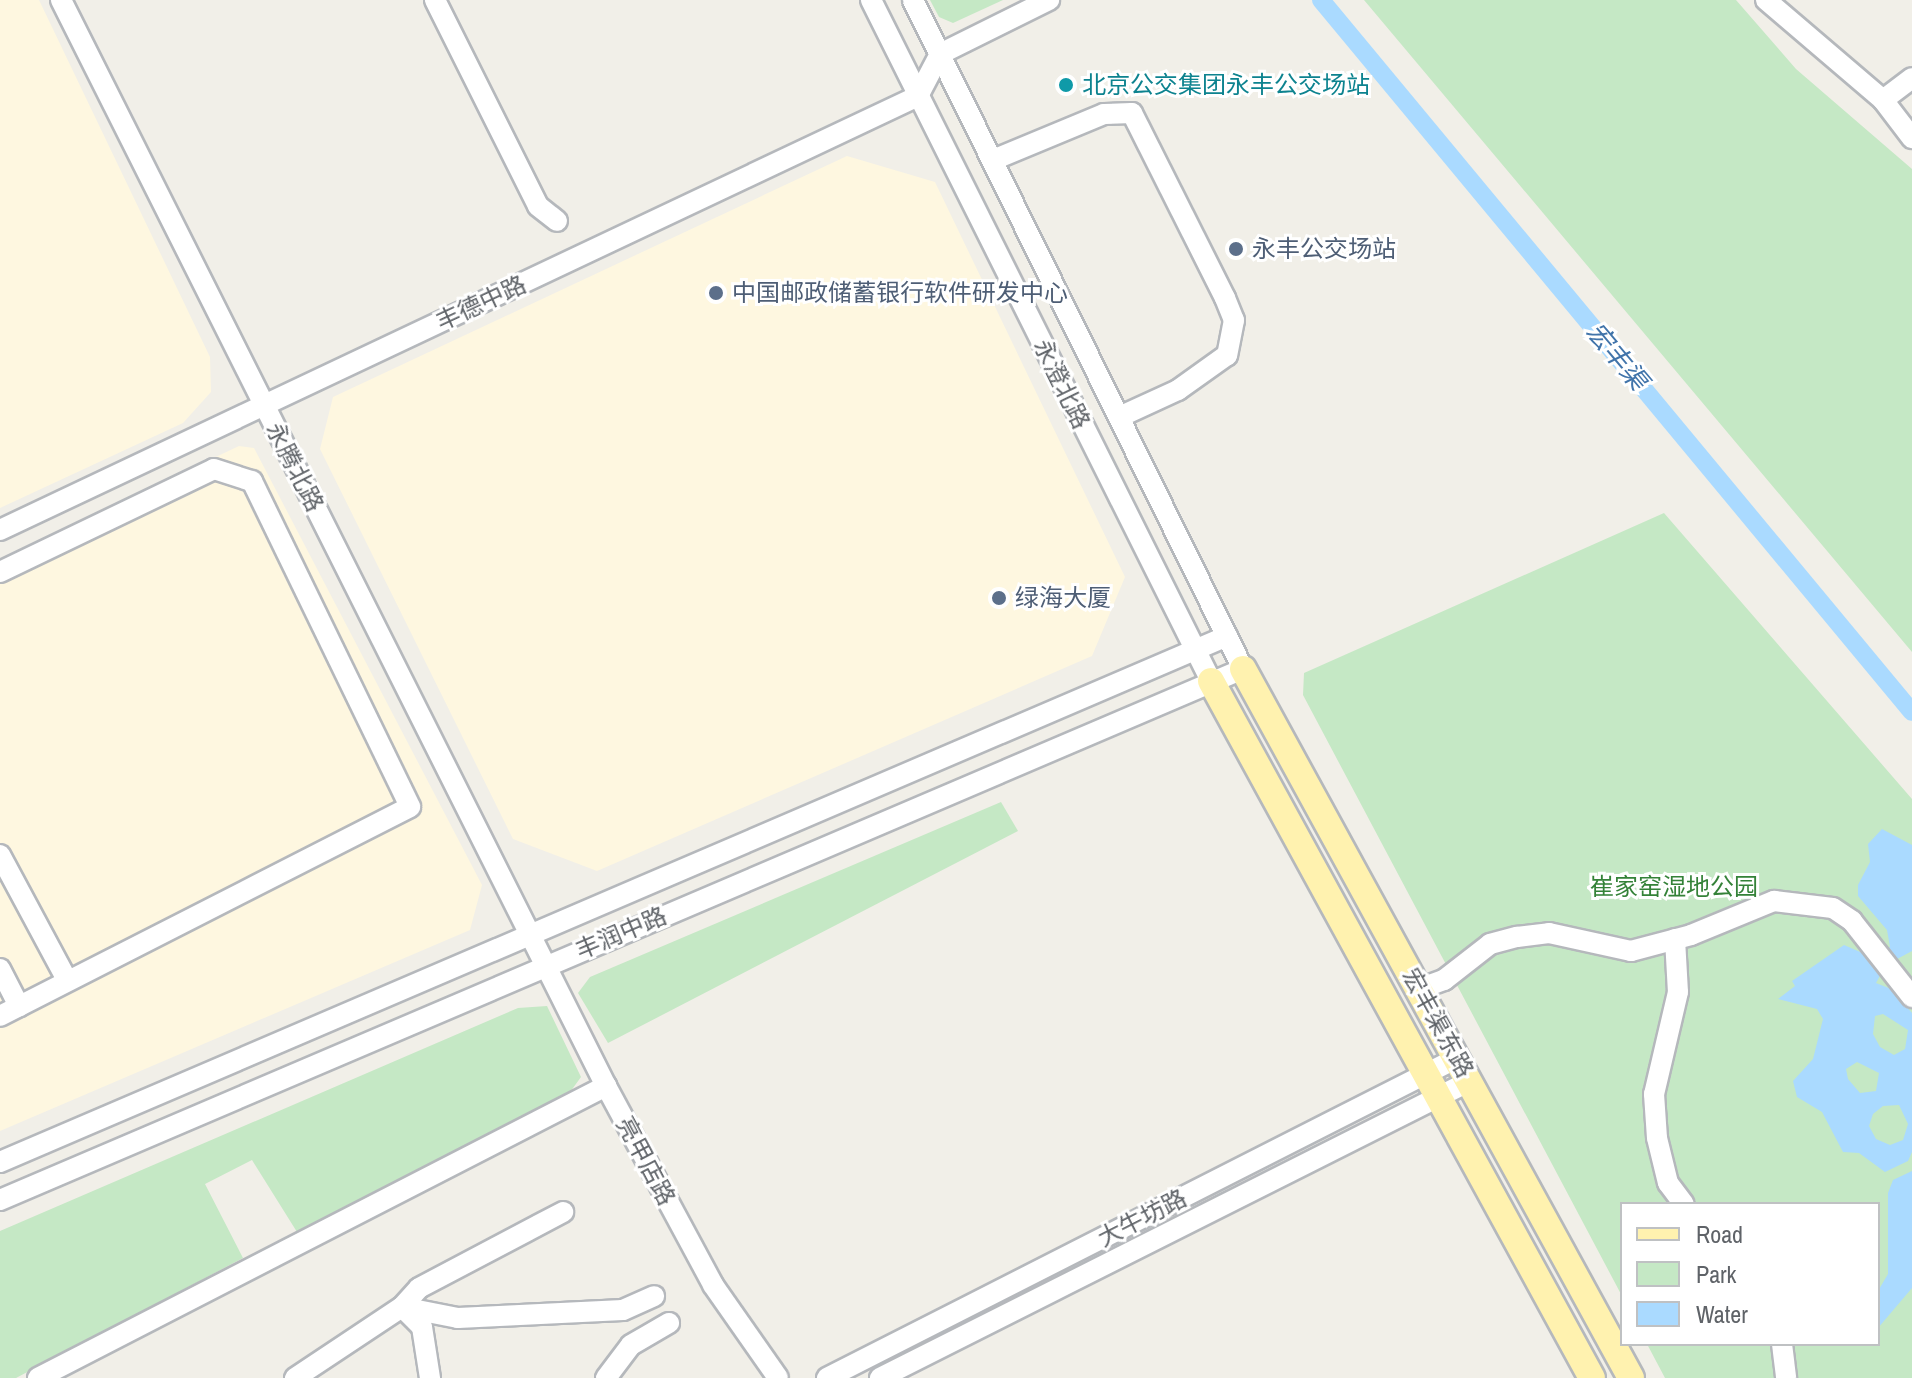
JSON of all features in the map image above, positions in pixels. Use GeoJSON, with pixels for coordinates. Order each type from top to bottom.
{"type":"FeatureCollection","features":[{"type":"Feature","properties":{"kind":"main road","name":"宏丰渠东路"},"geometry":{"type":"LineString","coordinates":[[1243,669],[1631,1378]]}},
{"type":"Feature","properties":{"kind":"main road","name":"宏丰渠东路"},"geometry":{"type":"LineString","coordinates":[[1211,681],[1592,1378]]}},
{"type":"Feature","properties":{"kind":"street","name":"永腾北路"},"geometry":{"type":"LineString","coordinates":[[61,0],[530,935]]}},
{"type":"Feature","properties":{"kind":"street"},"geometry":{"type":"LineString","coordinates":[[435,0],[538,206],[557,221]]}},
{"type":"Feature","properties":{"kind":"street","name":"永澄北路"},"geometry":{"type":"LineString","coordinates":[[871,0],[1211,681]]}},
{"type":"Feature","properties":{"kind":"street","name":"永澄北路"},"geometry":{"type":"LineString","coordinates":[[913,0],[1243,669]]}},
{"type":"Feature","properties":{"kind":"street"},"geometry":{"type":"LineString","coordinates":[[918,96],[940,54],[1049,0]]}},
{"type":"Feature","properties":{"kind":"street"},"geometry":{"type":"LineString","coordinates":[[1766,0],[1883,100],[1912,138]]}},
{"type":"Feature","properties":{"kind":"street"},"geometry":{"type":"LineString","coordinates":[[1883,100],[1912,78]]}},
{"type":"Feature","properties":{"kind":"street","name":"丰德中路"},"geometry":{"type":"LineString","coordinates":[[0,530],[918,96]]}},
{"type":"Feature","properties":{"kind":"street"},"geometry":{"type":"LineString","coordinates":[[993,160],[1104,114],[1132,113],[1225,298],[1234,320],[1227,355],[1178,390],[1119,417]]}},
{"type":"Feature","properties":{"kind":"street"},"geometry":{"type":"LineString","coordinates":[[0,572],[214,469],[252,481],[410,807],[0,1016]]}},
{"type":"Feature","properties":{"kind":"street","name":"丰润中路"},"geometry":{"type":"LineString","coordinates":[[0,1162],[1227,636]]}},
{"type":"Feature","properties":{"kind":"street","name":"丰润中路"},"geometry":{"type":"LineString","coordinates":[[0,1200],[1243,669]]}},
{"type":"Feature","properties":{"kind":"street"},"geometry":{"type":"LineString","coordinates":[[0,855],[67,980]]}},
{"type":"Feature","properties":{"kind":"street"},"geometry":{"type":"LineString","coordinates":[[1419,989],[1444,980],[1490,944],[1517,937],[1549,933],[1631,951],[1675,939],[1774,901],[1833,908],[1852,921],[1912,997]]}},
{"type":"Feature","properties":{"kind":"street","name":"亮甲店路"},"geometry":{"type":"LineString","coordinates":[[530,935],[606,1086],[713,1285],[778,1378]]}},
{"type":"Feature","properties":{"kind":"street"},"geometry":{"type":"LineString","coordinates":[[1675,939],[1678,992],[1654,1094],[1657,1138],[1668,1183],[1682,1202]]}},
{"type":"Feature","properties":{"kind":"street"},"geometry":{"type":"LineString","coordinates":[[0,969],[19,1006]]}},
{"type":"Feature","properties":{"kind":"street","name":"大牛坊路"},"geometry":{"type":"LineString","coordinates":[[880,1378],[1432,1086],[1457,1058]]}},
{"type":"Feature","properties":{"kind":"street","name":"大牛坊路"},"geometry":{"type":"LineString","coordinates":[[827,1378],[1432,1086],[1470,1081]]}},
{"type":"Feature","properties":{"kind":"street"},"geometry":{"type":"LineString","coordinates":[[38,1378],[606,1086]]}},
{"type":"Feature","properties":{"kind":"street"},"geometry":{"type":"LineString","coordinates":[[295,1378],[402,1307],[419,1288],[563,1212]]}},
{"type":"Feature","properties":{"kind":"street"},"geometry":{"type":"LineString","coordinates":[[402,1307],[473,1317],[623,1310],[654,1296]]}},
{"type":"Feature","properties":{"kind":"street"},"geometry":{"type":"LineString","coordinates":[[402,1307],[422,1327],[430,1378]]}},
{"type":"Feature","properties":{"kind":"street"},"geometry":{"type":"LineString","coordinates":[[606,1378],[631,1345],[669,1323]]}},
{"type":"Feature","properties":{"kind":"street"},"geometry":{"type":"LineString","coordinates":[[1785,1346],[1786,1378]]}},
{"type":"Feature","properties":{"kind":"shaded area"},"geometry":{"type":"Polygon","coordinates":[[[0,0],[39,0],[210,357],[211,392],[183,423],[0,508],[0,0]]]}},
{"type":"Feature","properties":{"kind":"shaded area"},"geometry":{"type":"Polygon","coordinates":[[[847,156],[935,182],[1125,577],[1092,656],[597,871],[513,839],[320,449],[333,397],[847,156]]]}},
{"type":"Feature","properties":{"kind":"shaded area"},"geometry":{"type":"Polygon","coordinates":[[[239,446],[254,448],[482,885],[470,930],[0,1131],[0,559],[239,446]]]}},
{"type":"Feature","properties":{"kind":"green space"},"geometry":{"type":"Polygon","coordinates":[[[930,0],[1003,0],[953,23],[939,17],[930,0]]]}},
{"type":"Feature","properties":{"kind":"green space"},"geometry":{"type":"Polygon","coordinates":[[[1364,0],[1736,0],[1796,69],[1912,169],[1912,652],[1364,0]]]}},
{"type":"Feature","properties":{"kind":"green space","name":"崔家窑湿地公园"},"geometry":{"type":"Polygon","coordinates":[[[1664,513],[1912,799],[1912,1378],[1665,1378],[1648,1346],[1880,1346],[1880,1202],[1620,1202],[1620,1292],[1303,695],[1304,673],[1664,513]]]}},
{"type":"Feature","properties":{"kind":"green space"},"geometry":{"type":"Polygon","coordinates":[[[1001,802],[1018,831],[608,1043],[578,993],[590,977],[1001,802]]]}},
{"type":"Feature","properties":{"kind":"green space"},"geometry":{"type":"Polygon","coordinates":[[[547,1006],[581,1077],[565,1099],[297,1232],[252,1160],[205,1184],[243,1258],[16,1378],[0,1378],[0,1231],[518,1008],[547,1006]]]}},
{"type":"Feature","properties":{"kind":"water"},"geometry":{"type":"Polygon","coordinates":[[[1882,829],[1912,845],[1912,951],[1886,965],[1876,983],[1891,989],[1912,1013],[1912,1152],[1908,1161],[1885,1172],[1859,1153],[1843,1152],[1822,1112],[1797,1097],[1793,1081],[1813,1059],[1823,1019],[1817,1009],[1778,999],[1795,986],[1792,981],[1844,945],[1874,958],[1890,947],[1887,930],[1858,896],[1858,885],[1870,862],[1868,844],[1882,829]],[[1883,1014],[1875,1016],[1873,1034],[1880,1047],[1894,1055],[1905,1049],[1908,1030],[1883,1014]],[[1857,1062],[1846,1069],[1848,1079],[1860,1093],[1876,1091],[1879,1073],[1857,1062]],[[1899,1105],[1883,1106],[1873,1114],[1869,1126],[1876,1139],[1890,1145],[1903,1140],[1908,1124],[1899,1105]]]}},
{"type":"Feature","properties":{"kind":"water"},"geometry":{"type":"Polygon","coordinates":[[[1912,1171],[1912,1288],[1880,1326],[1880,1288],[1888,1274],[1888,1193],[1893,1180],[1912,1171]]]}},
{"type":"Feature","properties":{"kind":"waterway","name":"宏丰渠"},"geometry":{"type":"LineString","coordinates":[[1321,0],[1912,712]]}},
{"type":"Feature","properties":{"kind":"place","name":"北京公交集团永丰公交场站"},"geometry":{"type":"Point","coordinates":[1066,85]}},
{"type":"Feature","properties":{"kind":"place","name":"永丰公交场站"},"geometry":{"type":"Point","coordinates":[1236,249]}},
{"type":"Feature","properties":{"kind":"place","name":"中国邮政储蓄银行软件研发中心"},"geometry":{"type":"Point","coordinates":[716,293]}},
{"type":"Feature","properties":{"kind":"place","name":"绿海大厦"},"geometry":{"type":"Point","coordinates":[999,598]}}]}
